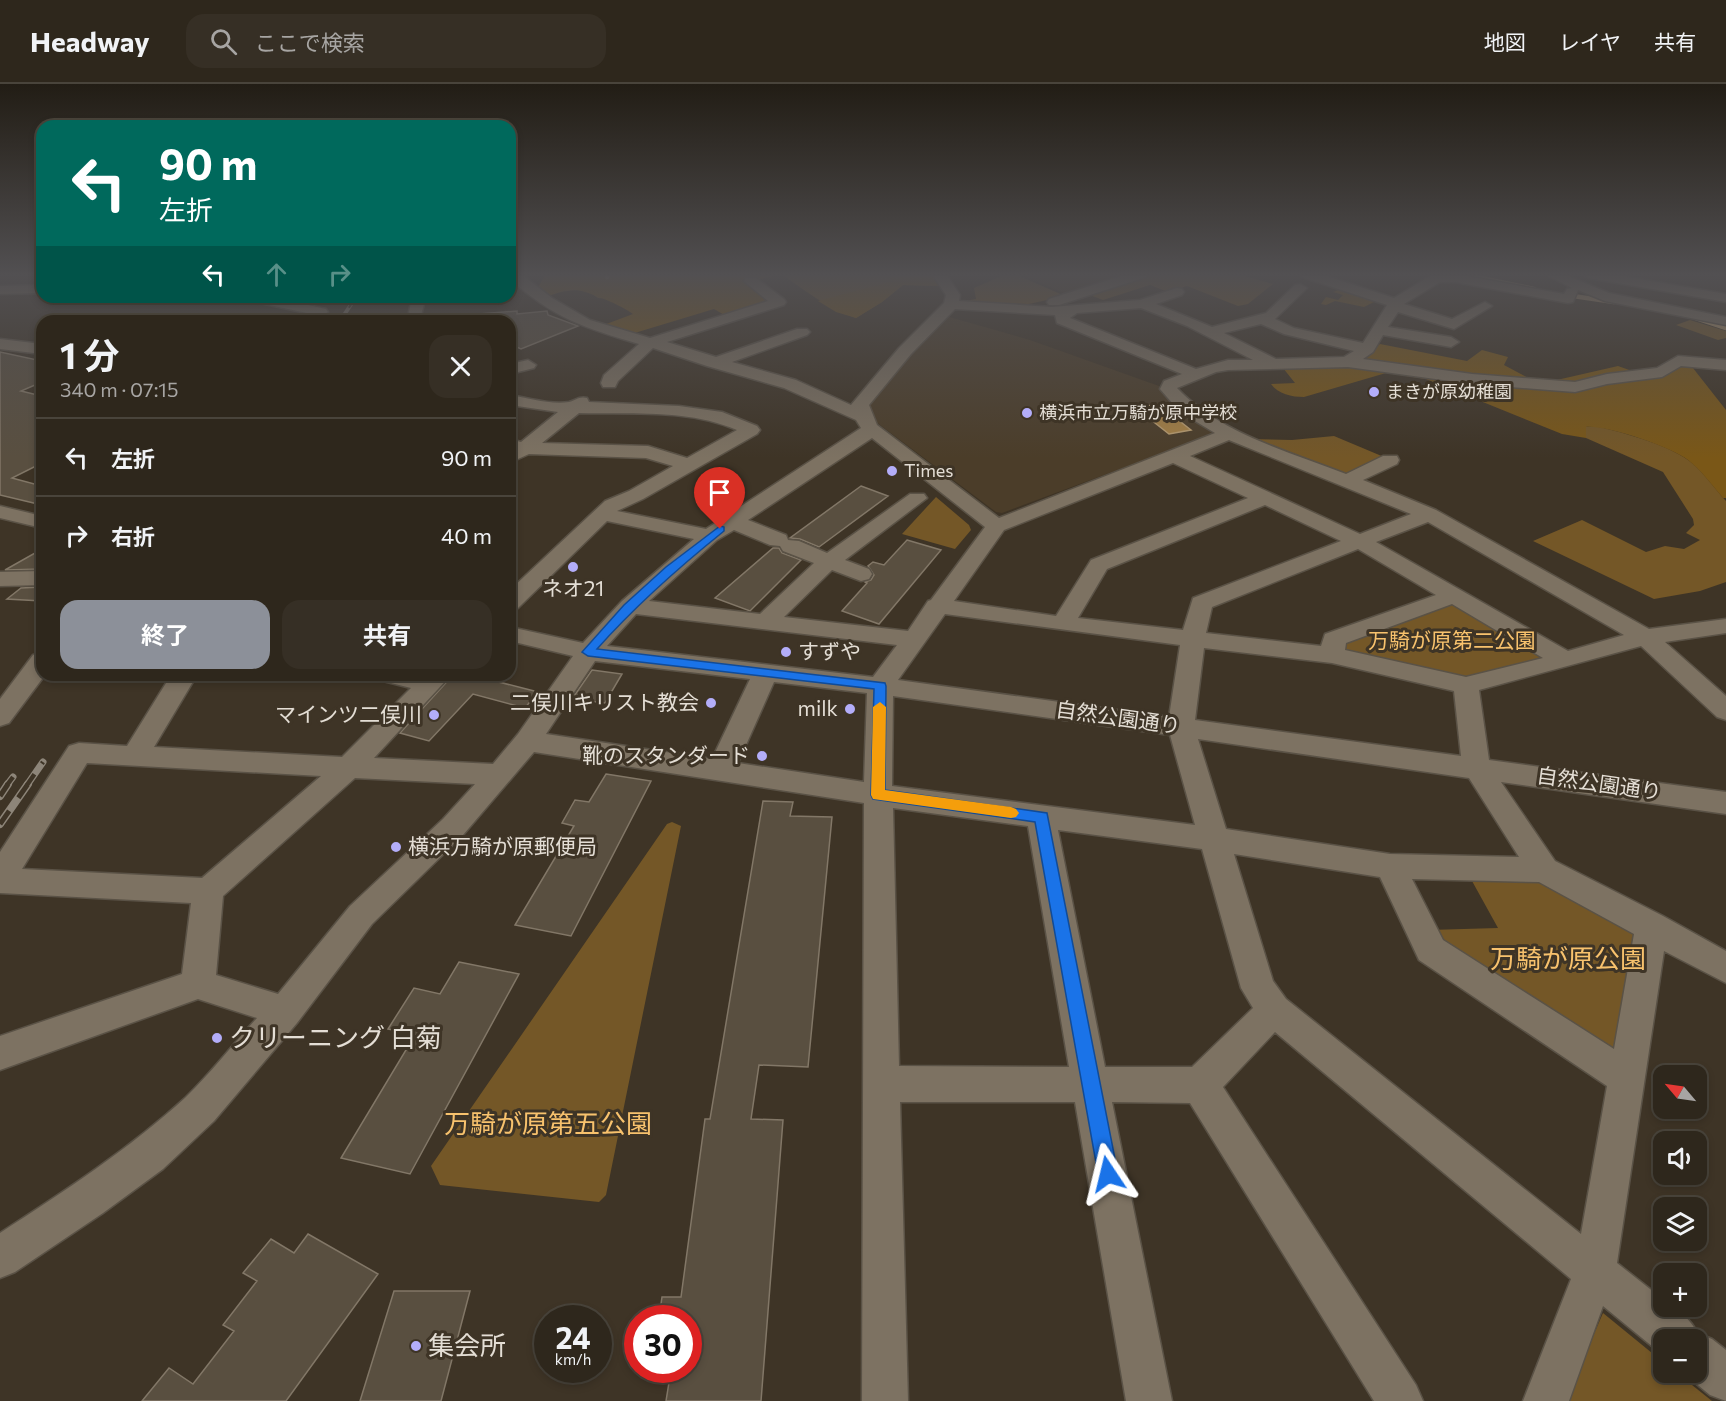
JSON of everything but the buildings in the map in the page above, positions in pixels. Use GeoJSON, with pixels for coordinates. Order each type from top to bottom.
{"type":"FeatureCollection","features":[{"type":"Feature","properties":{"kind":"street"},"geometry":{"type":"LineString","coordinates":[[625,335],[712,363],[790,384],[866,423],[997,526]]}},
{"type":"Feature","properties":{"kind":"street"},"geometry":{"type":"LineString","coordinates":[[518,446],[607,385],[610,379],[650,343],[674,335]]}},
{"type":"Feature","properties":{"kind":"street"},"geometry":{"type":"LineString","coordinates":[[712,363],[792,335]]}},
{"type":"Feature","properties":{"kind":"street"},"geometry":{"type":"LineString","coordinates":[[866,423],[860,405],[905,351],[923,335]]}},
{"type":"Feature","properties":{"kind":"street"},"geometry":{"type":"LineString","coordinates":[[1100,335],[1195,374]]}},
{"type":"Feature","properties":{"kind":"street"},"geometry":{"type":"LineString","coordinates":[[1218,335],[1275,364]]}},
{"type":"Feature","properties":{"kind":"street"},"geometry":{"type":"LineString","coordinates":[[1305,335],[1367,349]]}},
{"type":"Feature","properties":{"kind":"street"},"geometry":{"type":"LineString","coordinates":[[1348,362],[1367,349],[1376,335]]}},
{"type":"Feature","properties":{"kind":"street"},"geometry":{"type":"LineString","coordinates":[[1411,335],[1450,342]]}},
{"type":"Feature","properties":{"kind":"street"},"geometry":{"type":"LineString","coordinates":[[0,344],[36,348]]}},
{"type":"Feature","properties":{"kind":"street"},"geometry":{"type":"LineString","coordinates":[[1726,365],[1678,361],[1662,372],[1607,379],[1575,387],[1472,379],[1348,362],[1228,365],[1195,374],[1170,385],[1168,389],[1186,408],[1229,434],[1429,514],[1645,637],[1726,710]]}},
{"type":"Feature","properties":{"kind":"street"},"geometry":{"type":"LineString","coordinates":[[516,368],[528,365]]}},
{"type":"Feature","properties":{"kind":"street"},"geometry":{"type":"LineString","coordinates":[[516,401],[573,408],[679,411],[722,417],[751,430],[636,495],[612,505],[516,597]]}},
{"type":"Feature","properties":{"kind":"street"},"geometry":{"type":"LineString","coordinates":[[0,1257],[149,1155],[201,1108],[285,1012],[361,915],[453,827],[500,775],[528,741],[588,652],[630,606],[710,536],[866,423]]}},
{"type":"Feature","properties":{"kind":"street"},"geometry":{"type":"LineString","coordinates":[[885,1401],[878,795],[880,686],[936,606],[997,526],[1229,434]]}},
{"type":"Feature","properties":{"kind":"street"},"geometry":{"type":"LineString","coordinates":[[518,446],[648,452],[689,465]]}},
{"type":"Feature","properties":{"kind":"street"},"geometry":{"type":"LineString","coordinates":[[1174,456],[1359,541],[1565,660]]}},
{"type":"Feature","properties":{"kind":"street"},"geometry":{"type":"LineString","coordinates":[[1346,481],[1390,460]]}},
{"type":"Feature","properties":{"kind":"street"},"geometry":{"type":"LineString","coordinates":[[767,622],[828,562],[917,498]]}},
{"type":"Feature","properties":{"kind":"street"},"geometry":{"type":"LineString","coordinates":[[1063,624],[1100,565],[1265,498]]}},
{"type":"Feature","properties":{"kind":"street"},"geometry":{"type":"LineString","coordinates":[[0,512],[33,520]]}},
{"type":"Feature","properties":{"kind":"street"},"geometry":{"type":"LineString","coordinates":[[602,514],[710,536]]}},
{"type":"Feature","properties":{"kind":"street"},"geometry":{"type":"LineString","coordinates":[[1429,514],[1201,603],[1193,639],[1181,726],[1213,839],[1258,988],[1274,1010],[1665,1329]]}},
{"type":"Feature","properties":{"kind":"street"},"geometry":{"type":"LineString","coordinates":[[0,531],[33,520]]}},
{"type":"Feature","properties":{"kind":"street"},"geometry":{"type":"LineString","coordinates":[[741,525],[861,574]]}},
{"type":"Feature","properties":{"kind":"street"},"geometry":{"type":"LineString","coordinates":[[0,579],[36,578]]}},
{"type":"Feature","properties":{"kind":"street"},"geometry":{"type":"LineString","coordinates":[[1332,656],[1334,639],[1454,596]]}},
{"type":"Feature","properties":{"kind":"street"},"geometry":{"type":"LineString","coordinates":[[630,606],[912,639]]}},
{"type":"Feature","properties":{"kind":"street"},"geometry":{"type":"LineString","coordinates":[[936,606],[1063,624],[1332,656],[1466,684],[1565,660],[1645,637],[1726,626]]}},
{"type":"Feature","properties":{"kind":"street","name":"自然公園通り"},"geometry":{"type":"LineString","coordinates":[[516,635],[588,652],[880,686],[1476,766],[1726,803]]}},
{"type":"Feature","properties":{"kind":"street"},"geometry":{"type":"LineString","coordinates":[[0,717],[36,669]]}},
{"type":"Feature","properties":{"kind":"street"},"geometry":{"type":"LineString","coordinates":[[721,771],[765,673]]}},
{"type":"Feature","properties":{"kind":"street"},"geometry":{"type":"LineString","coordinates":[[135,756],[180,681]]}},
{"type":"Feature","properties":{"kind":"street"},"geometry":{"type":"LineString","coordinates":[[198,984],[208,891],[349,767],[431,681]]}},
{"type":"Feature","properties":{"kind":"street"},"geometry":{"type":"LineString","coordinates":[[1466,684],[1476,766],[1544,870]]}},
{"type":"Feature","properties":{"kind":"street"},"geometry":{"type":"LineString","coordinates":[[528,741],[878,795],[1213,839],[1390,866],[1544,870],[1652,926],[1726,968]]}},
{"type":"Feature","properties":{"kind":"street"},"geometry":{"type":"LineString","coordinates":[[208,891],[0,879],[79,753],[500,775]]}},
{"type":"Feature","properties":{"kind":"street"},"geometry":{"type":"LineString","coordinates":[[1041,817],[1149,1401]]}},
{"type":"Feature","properties":{"kind":"street"},"geometry":{"type":"LineString","coordinates":[[1390,866],[1431,950],[1627,1078]]}},
{"type":"Feature","properties":{"kind":"street"},"geometry":{"type":"LineString","coordinates":[[1546,1401],[1595,1272],[1652,926]]}},
{"type":"Feature","properties":{"kind":"street"},"geometry":{"type":"LineString","coordinates":[[0,1053],[198,984],[285,1012]]}},
{"type":"Feature","properties":{"kind":"street"},"geometry":{"type":"LineString","coordinates":[[881,1084],[1200,1085],[1274,1010]]}},
{"type":"Feature","properties":{"kind":"street"},"geometry":{"type":"LineString","coordinates":[[1200,1085],[1400,1401]]}},
{"type":"Feature","properties":{"kind":"street"},"geometry":{"type":"LineString","coordinates":[[1707,1364],[1726,1379]]}},
{"type":"Feature","properties":{"kind":"shaded area","name":"横浜市立万騎が原中学校"},"geometry":{"type":"Polygon","coordinates":[[[928,335],[1014,335],[1159,386],[1182,409],[1214,434],[1002,513],[996,512],[868,416],[865,410],[893,373],[928,335]]]}},
{"type":"Feature","properties":{"kind":"shaded area"},"geometry":{"type":"Polygon","coordinates":[[[1380,344],[1467,361],[1482,350],[1508,357],[1504,365],[1534,381],[1548,382],[1618,366],[1649,377],[1677,363],[1689,363],[1726,410],[1726,498],[1723,498],[1688,460],[1654,443],[1596,427],[1586,427],[1586,438],[1562,434],[1426,379],[1386,373],[1304,397],[1286,394],[1271,384],[1295,383],[1283,368],[1368,354],[1380,344]]]}},
{"type":"Feature","properties":{"kind":"shaded area"},"geometry":{"type":"Polygon","coordinates":[[[1158,404],[1191,430],[1169,434],[1136,408],[1158,404]]]}},
{"type":"Feature","properties":{"kind":"green space"},"geometry":{"type":"Polygon","coordinates":[[[1705,335],[1726,335],[1726,338],[1718,340],[1705,335]]]}},
{"type":"Feature","properties":{"kind":"green space"},"geometry":{"type":"Polygon","coordinates":[[[1595,426],[1643,439],[1679,454],[1698,469],[1726,501],[1726,582],[1700,591],[1654,599],[1533,541],[1582,520],[1646,552],[1665,546],[1684,549],[1700,540],[1686,533],[1694,525],[1693,519],[1663,472],[1586,438],[1586,427],[1595,426]]]}},
{"type":"Feature","properties":{"kind":"green space"},"geometry":{"type":"Polygon","coordinates":[[[1334,436],[1384,457],[1347,476],[1248,439],[1292,440],[1334,436]]]}},
{"type":"Feature","properties":{"kind":"green space"},"geometry":{"type":"Polygon","coordinates":[[[936,497],[969,525],[971,530],[955,549],[902,534],[936,497]]]}},
{"type":"Feature","properties":{"kind":"green space","name":"万騎が原第二公園"},"geometry":{"type":"Polygon","coordinates":[[[1455,600],[1552,658],[1463,679],[1340,653],[1342,642],[1455,600]]]}},
{"type":"Feature","properties":{"kind":"green space","name":"万騎が原第五公園"},"geometry":{"type":"Polygon","coordinates":[[[672,822],[681,826],[606,1195],[599,1202],[440,1185],[431,1166],[667,824],[672,822]]]}},
{"type":"Feature","properties":{"kind":"green space","name":"万騎が原公園"},"geometry":{"type":"Polygon","coordinates":[[[1546,879],[1639,927],[1616,1061],[1439,948],[1429,930],[1498,928],[1472,881],[1546,879]]]}},
{"type":"Feature","properties":{"kind":"green space"},"geometry":{"type":"Polygon","coordinates":[[[1603,1313],[1653,1354],[1653,1383],[1690,1383],[1712,1401],[1565,1401],[1603,1313]]]}},
{"type":"Feature","properties":{"kind":"railway"},"geometry":{"type":"LineString","coordinates":[[27,785],[43,762]]}},
{"type":"Feature","properties":{"kind":"railway"},"geometry":{"type":"LineString","coordinates":[[7,785],[13,777]]}},
{"type":"Feature","properties":{"kind":"railway"},"geometry":{"type":"LineString","coordinates":[[0,796],[8,784]]}},
{"type":"Feature","properties":{"kind":"railway"},"geometry":{"type":"LineString","coordinates":[[0,824],[28,784]]}},
{"type":"Feature","properties":{"kind":"slow traffic"},"geometry":{"type":"LineString","coordinates":[[880,707],[878,795],[1011,813]]}},
{"type":"Feature","properties":{"kind":"place","name":"まきが原幼稚園"},"geometry":{"type":"Point","coordinates":[1374,392]}},
{"type":"Feature","properties":{"kind":"place","name":"横浜市立万騎が原中学校"},"geometry":{"type":"Point","coordinates":[1027,413]}},
{"type":"Feature","properties":{"kind":"place","name":"Times"},"geometry":{"type":"Point","coordinates":[892,471]}},
{"type":"Feature","properties":{"kind":"place","name":"ネオ21"},"geometry":{"type":"Point","coordinates":[573,567]}},
{"type":"Feature","properties":{"kind":"place","name":"すずや"},"geometry":{"type":"Point","coordinates":[786,652]}},
{"type":"Feature","properties":{"kind":"place","name":"二俣川キリスト教会"},"geometry":{"type":"Point","coordinates":[711,703]}},
{"type":"Feature","properties":{"kind":"place","name":"milk"},"geometry":{"type":"Point","coordinates":[850,709]}},
{"type":"Feature","properties":{"kind":"place","name":"マインツ二俣川"},"geometry":{"type":"Point","coordinates":[434,715]}},
{"type":"Feature","properties":{"kind":"place","name":"靴のスタンダード"},"geometry":{"type":"Point","coordinates":[762,756]}},
{"type":"Feature","properties":{"kind":"place","name":"横浜万騎が原郵便局"},"geometry":{"type":"Point","coordinates":[396,847]}},
{"type":"Feature","properties":{"kind":"place","name":"クリーニング 白菊"},"geometry":{"type":"Point","coordinates":[217,1038]}},
{"type":"Feature","properties":{"kind":"place","name":"集会所"},"geometry":{"type":"Point","coordinates":[416,1346]}},
{"type":"Feature","properties":{"kind":"route"},"geometry":{"type":"LineString","coordinates":[[720,529],[669,570],[628,608],[588,652],[880,686],[878,795],[1041,817],[1108,1174]]}}]}
